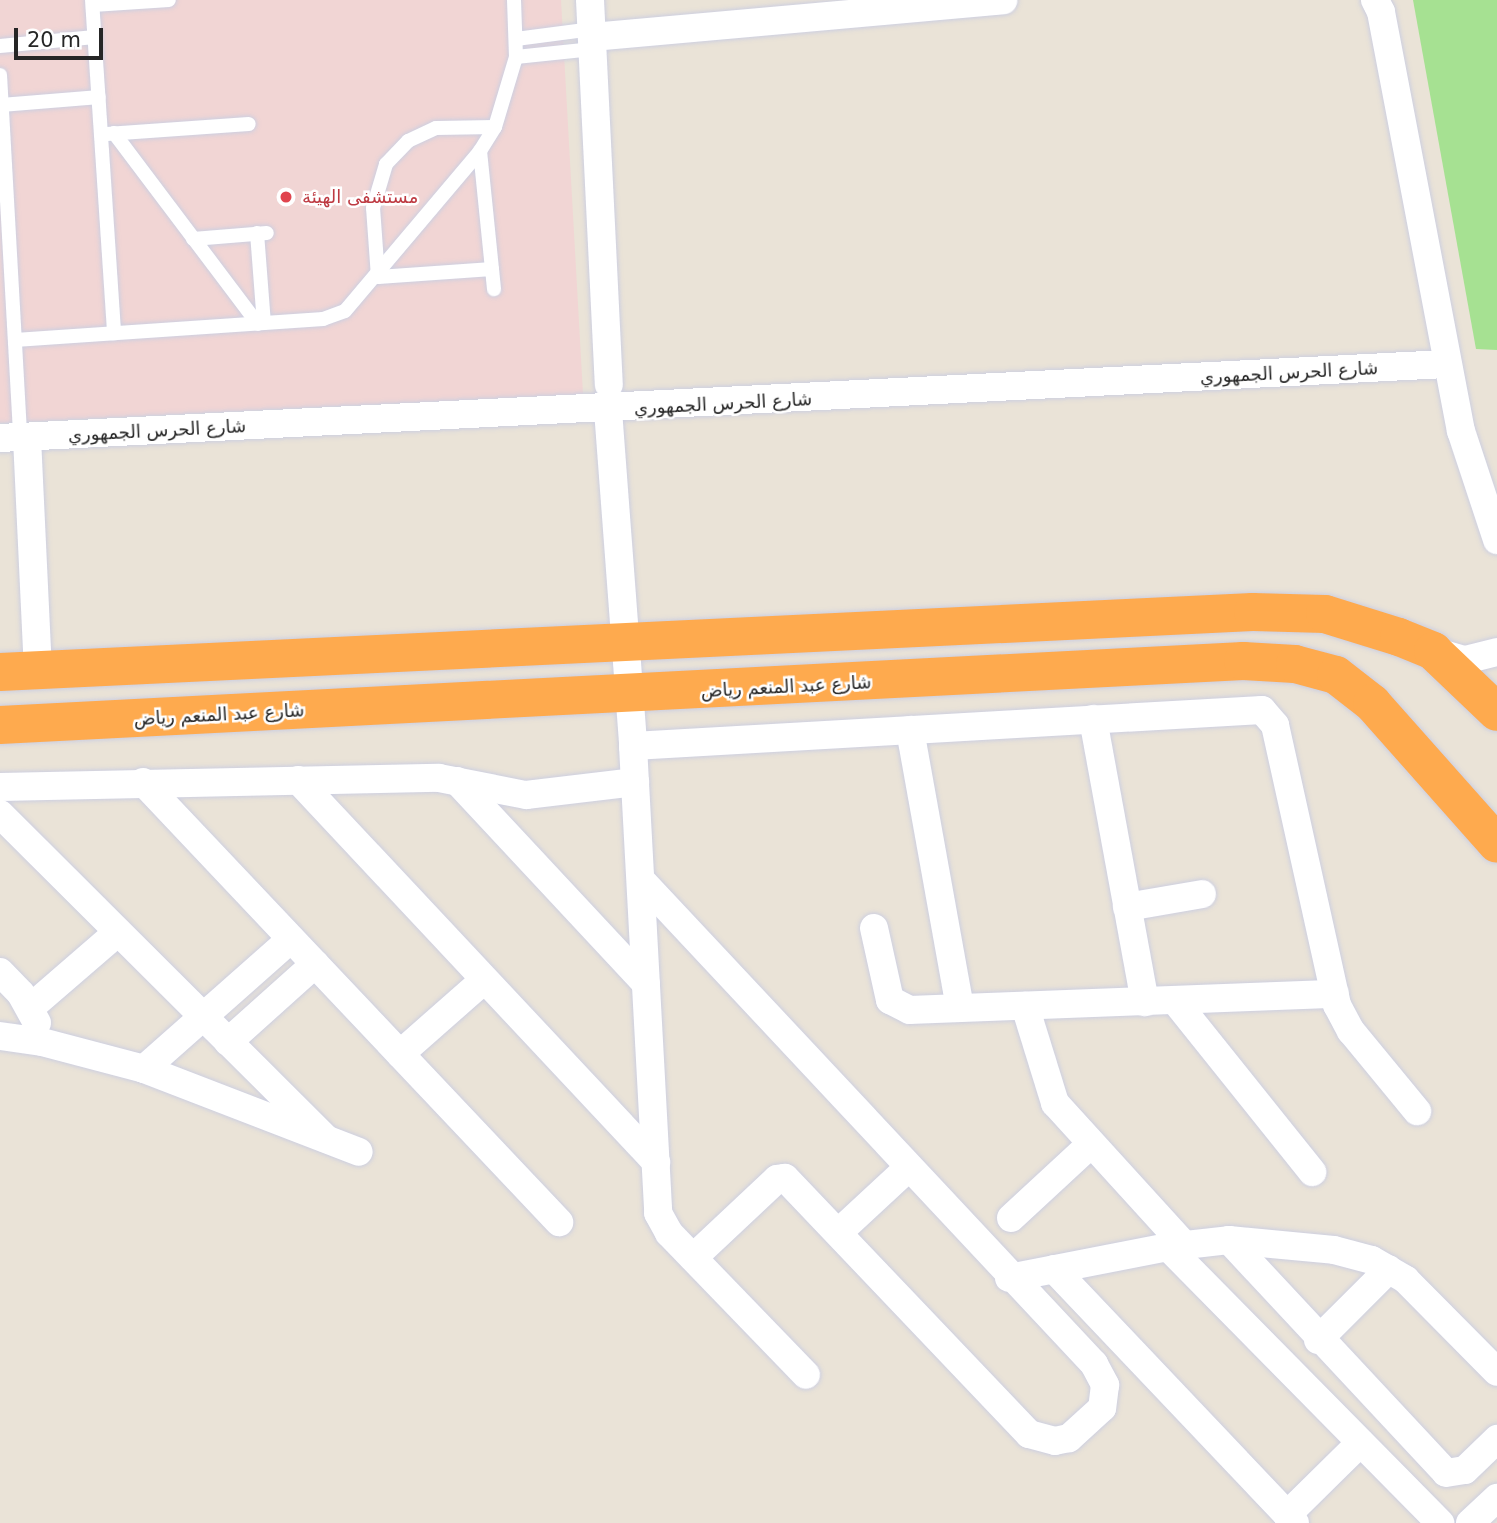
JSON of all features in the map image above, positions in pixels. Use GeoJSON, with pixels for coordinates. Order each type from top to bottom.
{"type":"FeatureCollection","features":[{"type":"Feature","properties":{"kind":"highway"},"geometry":{"type":"LineString","coordinates":[[0,672],[1253,612],[1325,614],[1366,624],[1433,651],[1497,712]]}},
{"type":"Feature","properties":{"kind":"highway","name":"شارع عبد المنعم رياض"},"geometry":{"type":"LineString","coordinates":[[0,725],[628,695],[1243,661],[1295,664],[1336,675],[1372,703],[1497,844]]}},
{"type":"Feature","properties":{"kind":"street"},"geometry":{"type":"LineString","coordinates":[[590,0],[608,398],[633,746],[660,1220],[806,1375]]}},
{"type":"Feature","properties":{"kind":"street"},"geometry":{"type":"LineString","coordinates":[[592,38],[1003,0]]}},
{"type":"Feature","properties":{"kind":"street"},"geometry":{"type":"LineString","coordinates":[[1374,0],[1381,12],[1446,364],[1461,431],[1497,540]]}},
{"type":"Feature","properties":{"kind":"street","name":"شارع الحرس الجمهوري"},"geometry":{"type":"LineString","coordinates":[[16,438],[608,398],[1446,364]]}},
{"type":"Feature","properties":{"kind":"street"},"geometry":{"type":"LineString","coordinates":[[16,438],[38,671]]}},
{"type":"Feature","properties":{"kind":"street"},"geometry":{"type":"LineString","coordinates":[[1433,651],[1465,660],[1497,652]]}},
{"type":"Feature","properties":{"kind":"street"},"geometry":{"type":"LineString","coordinates":[[633,746],[1255,709],[1273,718],[1335,994],[1352,1031],[1417,1111]]}},
{"type":"Feature","properties":{"kind":"street"},"geometry":{"type":"LineString","coordinates":[[1093,719],[1145,1002]]}},
{"type":"Feature","properties":{"kind":"street"},"geometry":{"type":"LineString","coordinates":[[910,730],[960,1008]]}},
{"type":"Feature","properties":{"kind":"street"},"geometry":{"type":"LineString","coordinates":[[298,780],[656,1162]]}},
{"type":"Feature","properties":{"kind":"street"},"geometry":{"type":"LineString","coordinates":[[0,787],[143,782],[457,781],[526,795],[635,782]]}},
{"type":"Feature","properties":{"kind":"street"},"geometry":{"type":"LineString","coordinates":[[457,781],[646,984]]}},
{"type":"Feature","properties":{"kind":"street"},"geometry":{"type":"LineString","coordinates":[[143,782],[559,1222]]}},
{"type":"Feature","properties":{"kind":"street"},"geometry":{"type":"LineString","coordinates":[[0,814],[326,1139]]}},
{"type":"Feature","properties":{"kind":"street"},"geometry":{"type":"LineString","coordinates":[[641,880],[1101,1374],[1105,1397],[1102,1408],[1069,1438],[1041,1440],[1018,1426],[839,1232],[781,1177],[693,1258]]}},
{"type":"Feature","properties":{"kind":"street"},"geometry":{"type":"LineString","coordinates":[[1127,906],[1202,894]]}},
{"type":"Feature","properties":{"kind":"street"},"geometry":{"type":"LineString","coordinates":[[874,928],[887,992],[894,1006],[910,1010],[1335,994]]}},
{"type":"Feature","properties":{"kind":"street"},"geometry":{"type":"LineString","coordinates":[[30,1007],[118,932]]}},
{"type":"Feature","properties":{"kind":"street"},"geometry":{"type":"LineString","coordinates":[[144,1069],[291,939]]}},
{"type":"Feature","properties":{"kind":"street"},"geometry":{"type":"LineString","coordinates":[[228,1042],[315,964]]}},
{"type":"Feature","properties":{"kind":"street"},"geometry":{"type":"LineString","coordinates":[[0,972],[30,1007],[42,1042]]}},
{"type":"Feature","properties":{"kind":"street"},"geometry":{"type":"LineString","coordinates":[[400,1054],[484,980]]}},
{"type":"Feature","properties":{"kind":"street"},"geometry":{"type":"LineString","coordinates":[[1176,1002],[1312,1172]]}},
{"type":"Feature","properties":{"kind":"street"},"geometry":{"type":"LineString","coordinates":[[1025,1006],[1051,1096],[1176,1246],[1360,1443],[1440,1523]]}},
{"type":"Feature","properties":{"kind":"street"},"geometry":{"type":"LineString","coordinates":[[0,1036],[42,1042],[144,1069],[359,1152]]}},
{"type":"Feature","properties":{"kind":"street"},"geometry":{"type":"LineString","coordinates":[[1011,1218],[1091,1144]]}},
{"type":"Feature","properties":{"kind":"street"},"geometry":{"type":"LineString","coordinates":[[839,1232],[907,1168]]}},
{"type":"Feature","properties":{"kind":"street"},"geometry":{"type":"LineString","coordinates":[[1009,1278],[1176,1246],[1229,1240],[1334,1250],[1390,1269],[1420,1293],[1497,1372]]}},
{"type":"Feature","properties":{"kind":"street"},"geometry":{"type":"LineString","coordinates":[[1229,1240],[1318,1340],[1446,1473],[1465,1470],[1497,1439]]}},
{"type":"Feature","properties":{"kind":"street"},"geometry":{"type":"LineString","coordinates":[[1054,1269],[1291,1519],[1360,1443]]}},
{"type":"Feature","properties":{"kind":"street"},"geometry":{"type":"LineString","coordinates":[[1318,1340],[1390,1269]]}},
{"type":"Feature","properties":{"kind":"street"},"geometry":{"type":"LineString","coordinates":[[1470,1523],[1497,1498]]}},
{"type":"Feature","properties":{"kind":"lane"},"geometry":{"type":"LineString","coordinates":[[114,333],[107,134],[99,97],[93,3],[169,0]]}},
{"type":"Feature","properties":{"kind":"lane"},"geometry":{"type":"LineString","coordinates":[[15,340],[335,316],[355,304],[480,151],[495,127],[516,57],[514,0]]}},
{"type":"Feature","properties":{"kind":"lane"},"geometry":{"type":"LineString","coordinates":[[0,46],[95,37]]}},
{"type":"Feature","properties":{"kind":"lane"},"geometry":{"type":"LineString","coordinates":[[516,39],[592,38]]}},
{"type":"Feature","properties":{"kind":"lane"},"geometry":{"type":"LineString","coordinates":[[516,57],[592,38]]}},
{"type":"Feature","properties":{"kind":"lane"},"geometry":{"type":"LineString","coordinates":[[0,75],[7,320],[15,340],[16,438]]}},
{"type":"Feature","properties":{"kind":"lane"},"geometry":{"type":"LineString","coordinates":[[2,105],[99,97]]}},
{"type":"Feature","properties":{"kind":"lane"},"geometry":{"type":"LineString","coordinates":[[107,134],[248,124]]}},
{"type":"Feature","properties":{"kind":"lane"},"geometry":{"type":"LineString","coordinates":[[378,277],[374,193],[391,157],[408,141],[436,128],[495,127]]}},
{"type":"Feature","properties":{"kind":"lane"},"geometry":{"type":"LineString","coordinates":[[107,134],[261,323]]}},
{"type":"Feature","properties":{"kind":"lane"},"geometry":{"type":"LineString","coordinates":[[480,151],[494,289]]}},
{"type":"Feature","properties":{"kind":"lane"},"geometry":{"type":"LineString","coordinates":[[194,239],[262,233],[261,323]]}},
{"type":"Feature","properties":{"kind":"lane"},"geometry":{"type":"LineString","coordinates":[[378,277],[492,269]]}},
{"type":"Feature","properties":{"kind":"shaded area","name":"مستشفى الهيئة"},"geometry":{"type":"Polygon","coordinates":[[[0,0],[561,0],[583,394],[0,423],[0,0]]]}},
{"type":"Feature","properties":{"kind":"green space"},"geometry":{"type":"Polygon","coordinates":[[[1413,0],[1497,0],[1497,350],[1476,349],[1413,0]]]}},
{"type":"Feature","properties":{"kind":"place","name":"مستشفى الهيئة"},"geometry":{"type":"Point","coordinates":[286,197]}}]}
